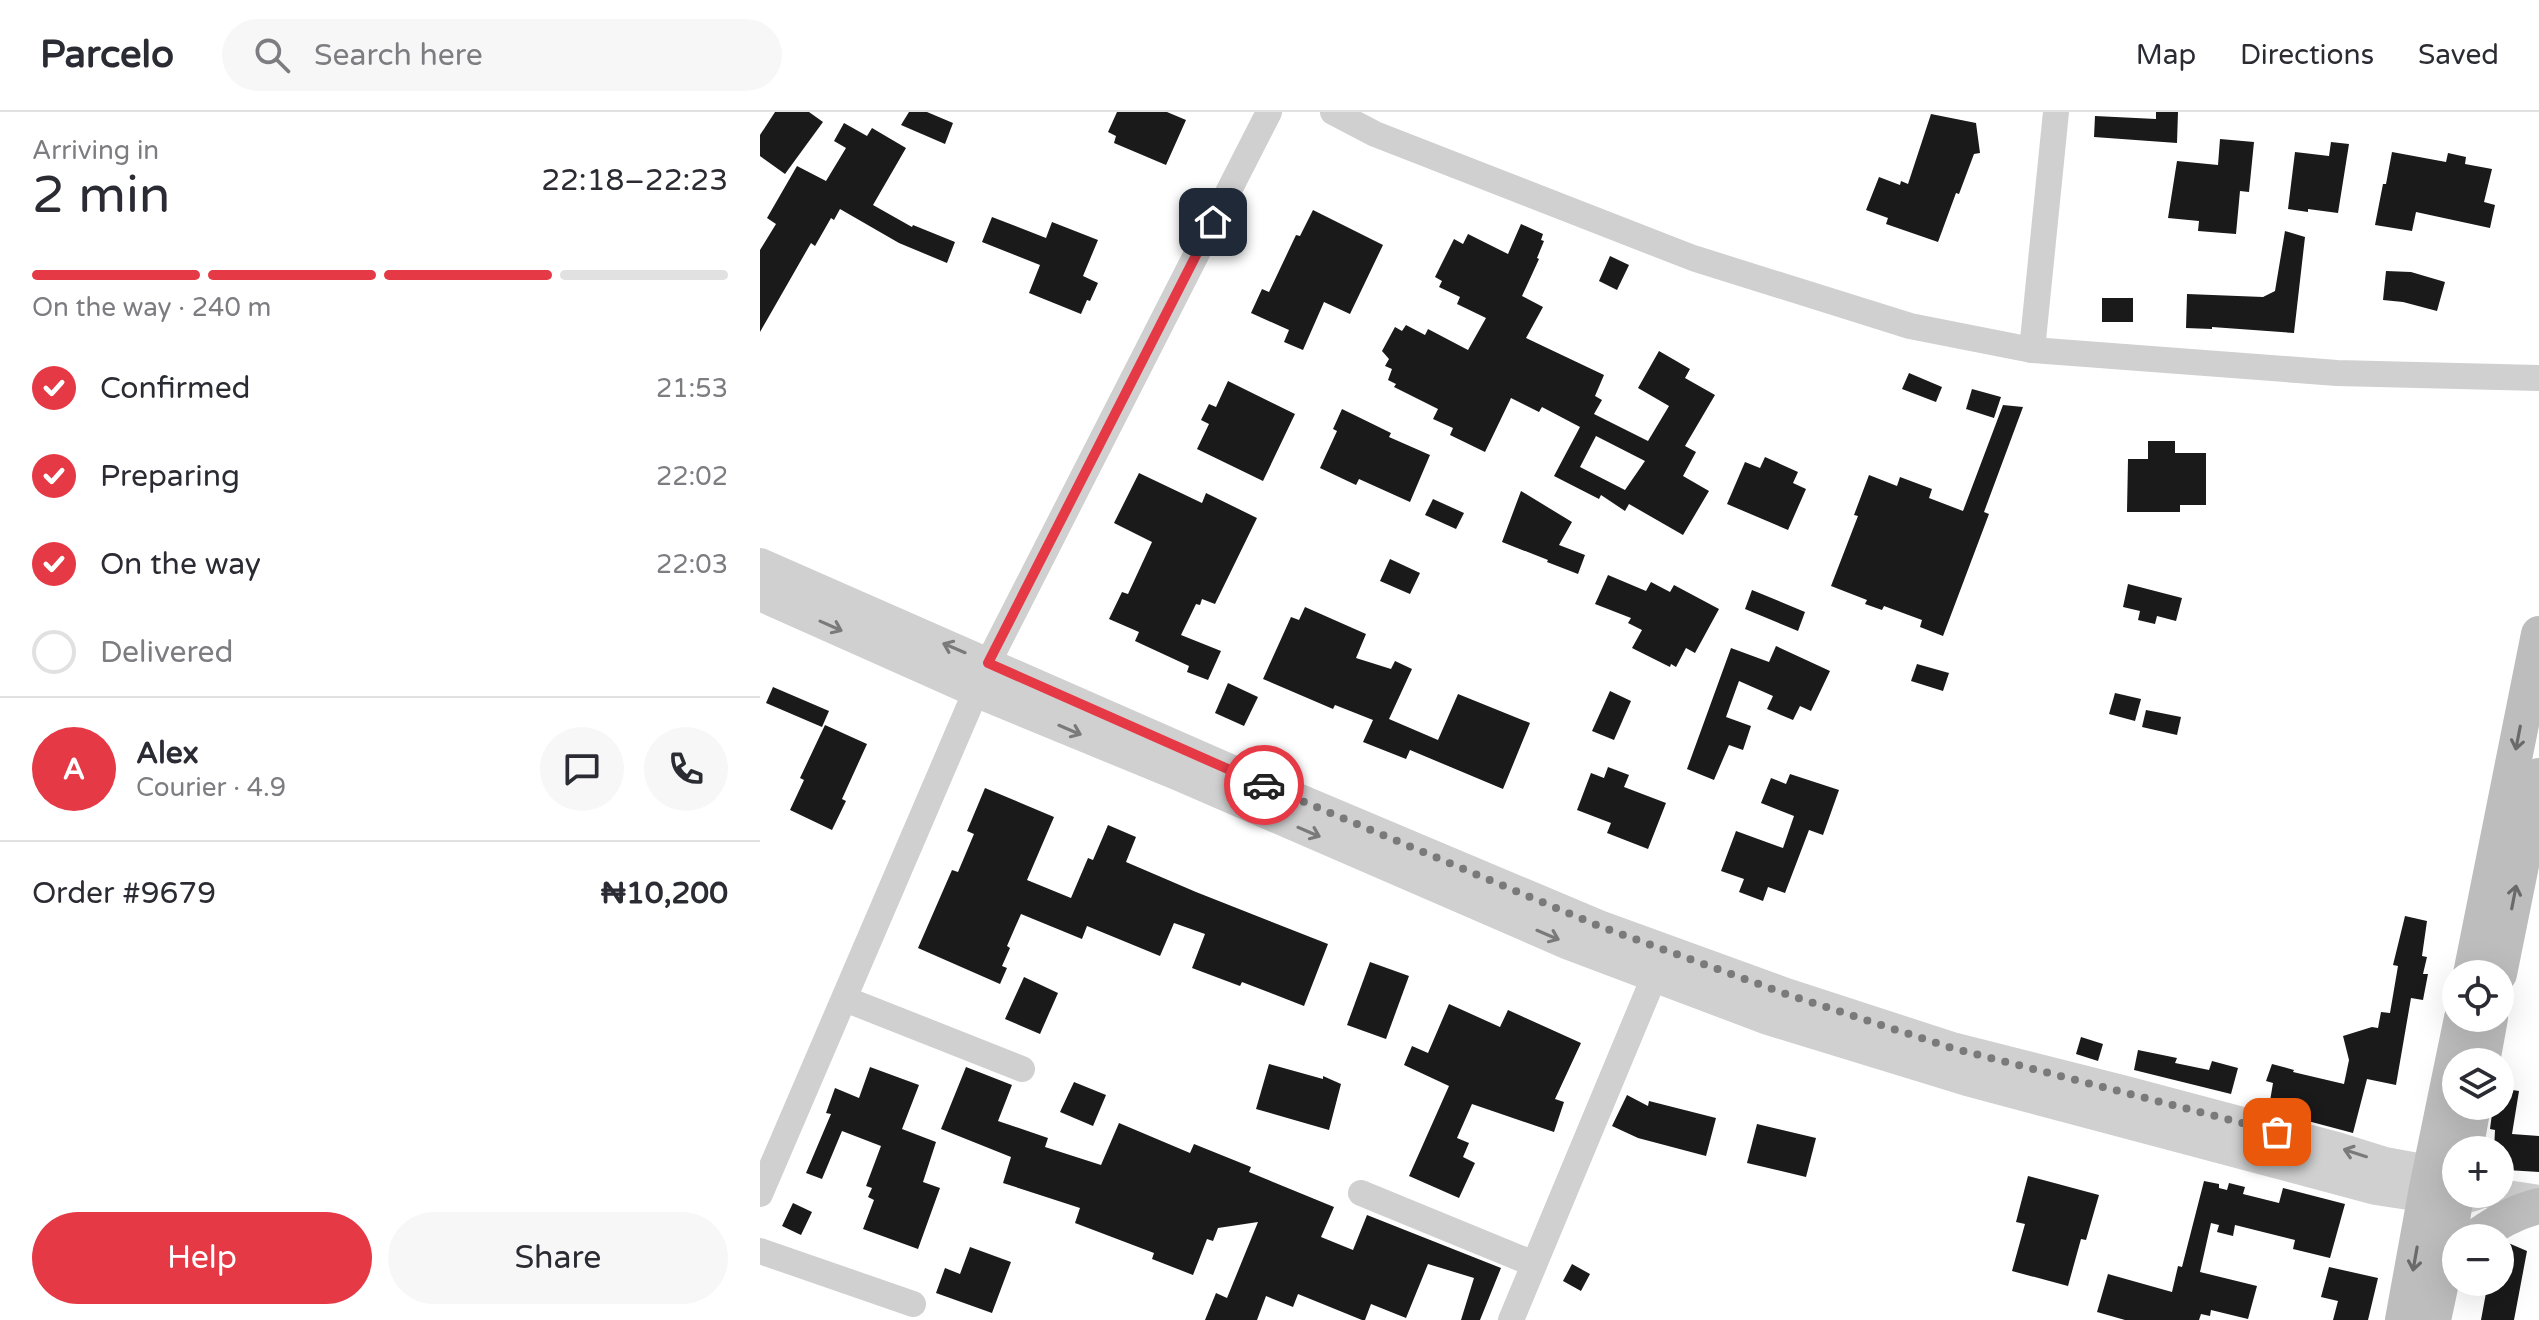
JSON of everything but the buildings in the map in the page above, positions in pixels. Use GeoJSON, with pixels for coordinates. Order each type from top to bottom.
{"type":"FeatureCollection","features":[{"type":"Feature","properties":{"kind":"main road"},"geometry":{"type":"LineString","coordinates":[[2474,960],[2539,634]]}},
{"type":"Feature","properties":{"kind":"main road"},"geometry":{"type":"LineString","coordinates":[[2502,960],[2539,776]]}},
{"type":"Feature","properties":{"kind":"main road"},"geometry":{"type":"LineString","coordinates":[[2454,1136],[2461,1032]]}},
{"type":"Feature","properties":{"kind":"main road"},"geometry":{"type":"LineString","coordinates":[[2494,1224],[2539,1203]]}},
{"type":"Feature","properties":{"kind":"main road"},"geometry":{"type":"LineString","coordinates":[[2403,1320],[2443,1208]]}},
{"type":"Feature","properties":{"kind":"main road"},"geometry":{"type":"LineString","coordinates":[[2433,1320],[2442,1288]]}},
{"type":"Feature","properties":{"kind":"street"},"geometry":{"type":"LineString","coordinates":[[760,1194],[982,677],[1269,112]]}},
{"type":"Feature","properties":{"kind":"street"},"geometry":{"type":"LineString","coordinates":[[1333,112],[1375,134],[1693,258],[1910,326],[2032,350],[2337,373],[2539,378]]}},
{"type":"Feature","properties":{"kind":"street"},"geometry":{"type":"LineString","coordinates":[[2032,350],[2056,112]]}},
{"type":"Feature","properties":{"kind":"street"},"geometry":{"type":"LineString","coordinates":[[760,564],[982,677]]}},
{"type":"Feature","properties":{"kind":"street"},"geometry":{"type":"LineString","coordinates":[[760,595],[1279,791],[1599,926],[1660,963],[1786,994],[1952,1048],[2337,1148],[2442,1186]]}},
{"type":"Feature","properties":{"kind":"street"},"geometry":{"type":"LineString","coordinates":[[1511,1320],[1660,963]]}},
{"type":"Feature","properties":{"kind":"street"},"geometry":{"type":"LineString","coordinates":[[845,999],[1022,1069]]}},
{"type":"Feature","properties":{"kind":"street"},"geometry":{"type":"LineString","coordinates":[[1361,1193],[1534,1264]]}},
{"type":"Feature","properties":{"kind":"street"},"geometry":{"type":"LineString","coordinates":[[2514,1198],[2539,1203]]}},
{"type":"Feature","properties":{"kind":"street"},"geometry":{"type":"LineString","coordinates":[[760,1251],[913,1304]]}},
{"type":"Feature","properties":{"kind":"way so far"},"geometry":{"type":"LineString","coordinates":[[1264,785],[1599,926],[1786,994],[1952,1048],[2277,1132]]}},
{"type":"Feature","properties":{"kind":"route"},"geometry":{"type":"LineString","coordinates":[[1213,222],[988,663],[1264,785]]}}]}
